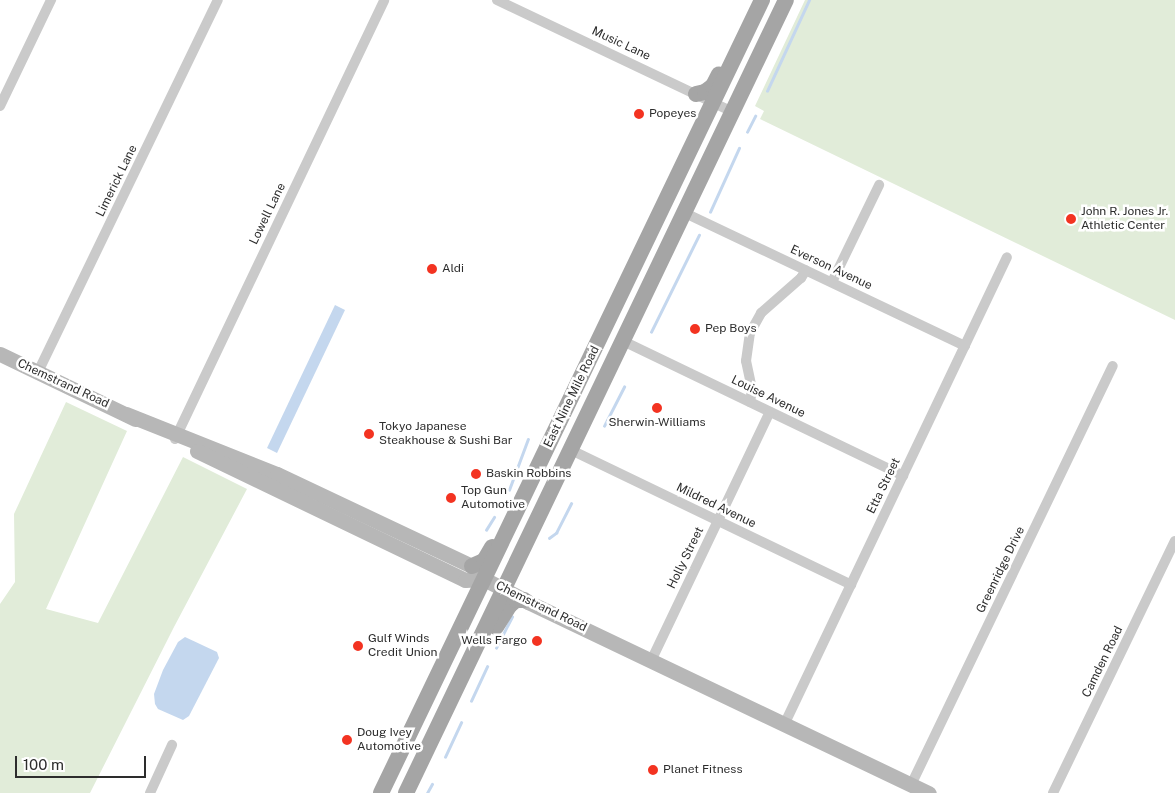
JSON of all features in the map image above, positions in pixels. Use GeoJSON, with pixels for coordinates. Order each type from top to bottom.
{"type":"FeatureCollection","features":[{"type":"Feature","properties":{"kind":"main road","name":"East Nine Mile Road"},"geometry":{"type":"LineString","coordinates":[[406,793],[786,0]]}},
{"type":"Feature","properties":{"kind":"main road"},"geometry":{"type":"LineString","coordinates":[[696,94],[705,92],[713,86],[739,32],[762,2]]}},
{"type":"Feature","properties":{"kind":"main road","name":"East Nine Mile Road"},"geometry":{"type":"LineString","coordinates":[[381,793],[762,2]]}},
{"type":"Feature","properties":{"kind":"main road"},"geometry":{"type":"LineString","coordinates":[[685,213],[684,197],[719,125],[720,113],[713,102]]}},
{"type":"Feature","properties":{"kind":"main road"},"geometry":{"type":"LineString","coordinates":[[630,252],[636,246],[684,148],[698,134]]}},
{"type":"Feature","properties":{"kind":"main road"},"geometry":{"type":"LineString","coordinates":[[623,341],[618,327],[618,320],[627,298],[632,272]]}},
{"type":"Feature","properties":{"kind":"main road"},"geometry":{"type":"LineString","coordinates":[[469,573],[484,561],[490,551],[608,307],[624,290]]}},
{"type":"Feature","properties":{"kind":"main road"},"geometry":{"type":"LineString","coordinates":[[504,589],[498,578],[502,558],[568,423],[574,391]]}},
{"type":"Feature","properties":{"kind":"main road"},"geometry":{"type":"LineString","coordinates":[[398,793],[485,612],[491,594],[484,579]]}},
{"type":"Feature","properties":{"kind":"main road"},"geometry":{"type":"LineString","coordinates":[[436,730],[459,704],[502,614],[516,600],[524,600]]}},
{"type":"Feature","properties":{"kind":"main road"},"geometry":{"type":"LineString","coordinates":[[414,758],[416,742],[447,678],[450,650]]}},
{"type":"Feature","properties":{"kind":"main road"},"geometry":{"type":"LineString","coordinates":[[389,793],[394,777],[394,767]]}},
{"type":"Feature","properties":{"kind":"street"},"geometry":{"type":"LineString","coordinates":[[0,106],[51,0]]}},
{"type":"Feature","properties":{"kind":"street","name":"Limerick Lane"},"geometry":{"type":"LineString","coordinates":[[38,372],[218,0]]}},
{"type":"Feature","properties":{"kind":"street","name":"Lowell Lane"},"geometry":{"type":"LineString","coordinates":[[176,437],[384,0]]}},
{"type":"Feature","properties":{"kind":"street","name":"Music Lane"},"geometry":{"type":"LineString","coordinates":[[497,0],[733,112]]}},
{"type":"Feature","properties":{"kind":"street"},"geometry":{"type":"LineString","coordinates":[[832,282],[879,185]]}},
{"type":"Feature","properties":{"kind":"street","name":"Everson Avenue"},"geometry":{"type":"LineString","coordinates":[[685,213],[965,346]]}},
{"type":"Feature","properties":{"kind":"street","name":"Etta Street"},"geometry":{"type":"LineString","coordinates":[[784,725],[1008,257]]}},
{"type":"Feature","properties":{"kind":"street"},"geometry":{"type":"LineString","coordinates":[[750,402],[752,389],[746,361],[750,333],[761,313],[800,278],[806,270]]}},
{"type":"Feature","properties":{"kind":"street","name":"Louise Avenue"},"geometry":{"type":"LineString","coordinates":[[623,341],[903,476]]}},
{"type":"Feature","properties":{"kind":"street","name":"Chemstrand Road"},"geometry":{"type":"LineString","coordinates":[[0,354],[176,437],[276,474],[524,600],[920,790]]}},
{"type":"Feature","properties":{"kind":"street","name":"Greenridge Drive"},"geometry":{"type":"LineString","coordinates":[[920,790],[1113,366]]}},
{"type":"Feature","properties":{"kind":"street","name":"Holly Street"},"geometry":{"type":"LineString","coordinates":[[650,660],[770,412]]}},
{"type":"Feature","properties":{"kind":"street","name":"Mildred Avenue"},"geometry":{"type":"LineString","coordinates":[[571,450],[851,585]]}},
{"type":"Feature","properties":{"kind":"street","name":"Camden Road"},"geometry":{"type":"LineString","coordinates":[[1053,793],[1175,541]]}},
{"type":"Feature","properties":{"kind":"street"},"geometry":{"type":"LineString","coordinates":[[150,793],[172,746]]}},
{"type":"Feature","properties":{"kind":"green space","name":"John R. Jones Jr. Athletic Center"},"geometry":{"type":"Polygon","coordinates":[[[805,0],[1175,0],[1175,320],[760,119],[764,111],[755,106],[805,0]]]}},
{"type":"Feature","properties":{"kind":"green space"},"geometry":{"type":"Polygon","coordinates":[[[66,402],[127,431],[46,609],[98,623],[183,457],[247,489],[174,627],[90,793],[0,793],[0,604],[15,582],[14,514],[66,402]]]}},
{"type":"Feature","properties":{"kind":"water"},"geometry":{"type":"Polygon","coordinates":[[[335,305],[345,310],[277,453],[267,448],[335,305]]]}},
{"type":"Feature","properties":{"kind":"water"},"geometry":{"type":"Polygon","coordinates":[[[185,637],[217,652],[219,658],[189,716],[183,720],[158,709],[155,704],[154,694],[163,670],[178,642],[185,637]]]}},
{"type":"Feature","properties":{"kind":"waterway"},"geometry":{"type":"LineString","coordinates":[[767,91],[809,0]]}},
{"type":"Feature","properties":{"kind":"waterway"},"geometry":{"type":"LineString","coordinates":[[747,132],[755,116]]}},
{"type":"Feature","properties":{"kind":"waterway"},"geometry":{"type":"LineString","coordinates":[[710,212],[739,148]]}},
{"type":"Feature","properties":{"kind":"waterway"},"geometry":{"type":"LineString","coordinates":[[651,332],[699,235]]}},
{"type":"Feature","properties":{"kind":"waterway"},"geometry":{"type":"LineString","coordinates":[[604,426],[624,387]]}},
{"type":"Feature","properties":{"kind":"waterway"},"geometry":{"type":"LineString","coordinates":[[509,490],[528,439]]}},
{"type":"Feature","properties":{"kind":"waterway"},"geometry":{"type":"LineString","coordinates":[[549,538],[556,533],[571,504]]}},
{"type":"Feature","properties":{"kind":"waterway"},"geometry":{"type":"LineString","coordinates":[[486,530],[494,517]]}},
{"type":"Feature","properties":{"kind":"waterway"},"geometry":{"type":"LineString","coordinates":[[496,648],[512,617]]}},
{"type":"Feature","properties":{"kind":"waterway"},"geometry":{"type":"LineString","coordinates":[[471,701],[487,667]]}},
{"type":"Feature","properties":{"kind":"waterway"},"geometry":{"type":"LineString","coordinates":[[445,757],[461,722]]}},
{"type":"Feature","properties":{"kind":"waterway"},"geometry":{"type":"LineString","coordinates":[[427,793],[432,784]]}},
{"type":"Feature","properties":{"kind":"place","name":"Popeyes"},"geometry":{"type":"Point","coordinates":[639,114]}},
{"type":"Feature","properties":{"kind":"place","name":"John R. Jones Jr. Athletic Center"},"geometry":{"type":"Point","coordinates":[1071,219]}},
{"type":"Feature","properties":{"kind":"place","name":"Aldi"},"geometry":{"type":"Point","coordinates":[432,269]}},
{"type":"Feature","properties":{"kind":"place","name":"Pep Boys"},"geometry":{"type":"Point","coordinates":[695,329]}},
{"type":"Feature","properties":{"kind":"place","name":"Sherwin-Williams"},"geometry":{"type":"Point","coordinates":[657,408]}},
{"type":"Feature","properties":{"kind":"place","name":"Tokyo Japanese Steakhouse & Sushi Bar"},"geometry":{"type":"Point","coordinates":[369,434]}},
{"type":"Feature","properties":{"kind":"place","name":"Baskin Robbins"},"geometry":{"type":"Point","coordinates":[476,474]}},
{"type":"Feature","properties":{"kind":"place","name":"Top Gun Automotive"},"geometry":{"type":"Point","coordinates":[451,498]}},
{"type":"Feature","properties":{"kind":"place","name":"Wells Fargo"},"geometry":{"type":"Point","coordinates":[537,641]}},
{"type":"Feature","properties":{"kind":"place","name":"Gulf Winds Credit Union"},"geometry":{"type":"Point","coordinates":[358,646]}},
{"type":"Feature","properties":{"kind":"place","name":"Doug Ivey Automotive"},"geometry":{"type":"Point","coordinates":[347,740]}},
{"type":"Feature","properties":{"kind":"place","name":"Planet Fitness"},"geometry":{"type":"Point","coordinates":[653,770]}}]}
